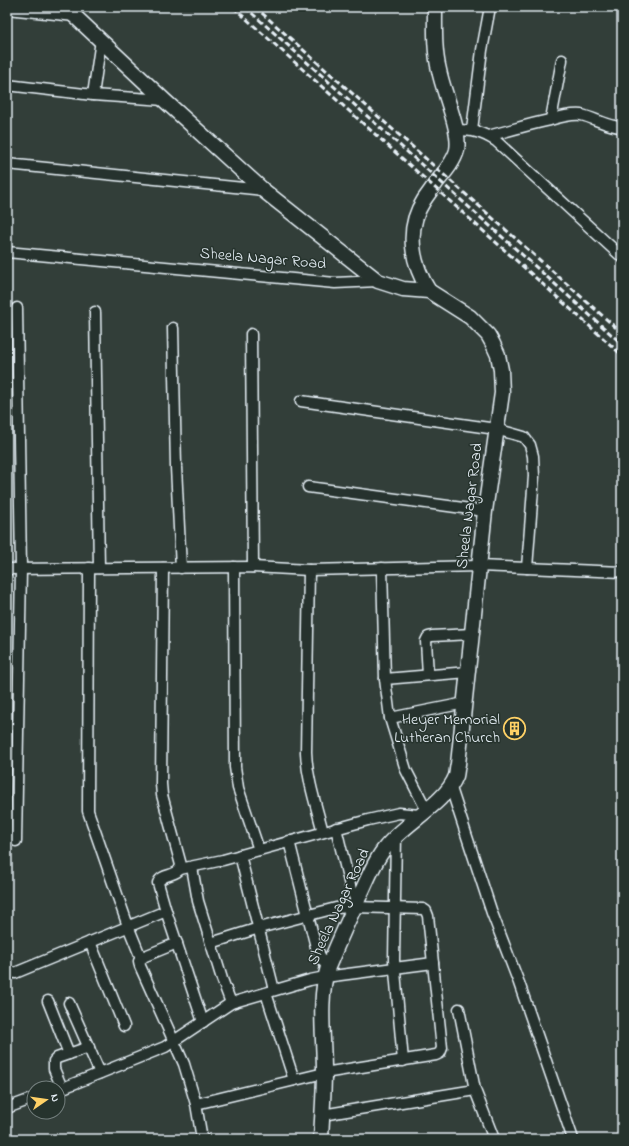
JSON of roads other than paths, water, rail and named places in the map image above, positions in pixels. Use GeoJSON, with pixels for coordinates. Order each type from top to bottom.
{"type":"FeatureCollection","features":[{"type":"Feature","properties":{"kind":"main road"},"geometry":{"type":"LineString","coordinates":[[429,291],[422,280],[417,267],[412,237],[414,221],[423,201],[451,163],[457,150],[456,130],[438,68],[435,7]]}},
{"type":"Feature","properties":{"kind":"main road"},"geometry":{"type":"LineString","coordinates":[[70,12],[263,190],[378,281]]}},
{"type":"Feature","properties":{"kind":"main road","name":"Sheela Nagar Road"},"geometry":{"type":"LineString","coordinates":[[321,1139],[324,1073],[323,1004],[326,972],[355,904],[375,863],[396,835],[438,800],[456,775],[480,566],[484,510],[502,393],[498,355],[488,335],[470,317],[429,291],[403,289],[378,281]]}},
{"type":"Feature","properties":{"kind":"street"},"geometry":{"type":"LineString","coordinates":[[472,130],[482,50],[490,7]]}},
{"type":"Feature","properties":{"kind":"street"},"geometry":{"type":"LineString","coordinates":[[7,10],[70,12]]}},
{"type":"Feature","properties":{"kind":"street"},"geometry":{"type":"LineString","coordinates":[[93,94],[101,40]]}},
{"type":"Feature","properties":{"kind":"street"},"geometry":{"type":"LineString","coordinates":[[551,119],[562,60]]}},
{"type":"Feature","properties":{"kind":"street"},"geometry":{"type":"LineString","coordinates":[[7,85],[164,100]]}},
{"type":"Feature","properties":{"kind":"street"},"geometry":{"type":"LineString","coordinates":[[488,136],[566,116],[581,116],[622,127]]}},
{"type":"Feature","properties":{"kind":"street"},"geometry":{"type":"LineString","coordinates":[[456,130],[472,130],[488,136],[496,141],[622,257]]}},
{"type":"Feature","properties":{"kind":"street"},"geometry":{"type":"LineString","coordinates":[[7,164],[263,190]]}},
{"type":"Feature","properties":{"kind":"street","name":"Sheela Nagar Road"},"geometry":{"type":"LineString","coordinates":[[7,252],[335,283],[378,281]]}},
{"type":"Feature","properties":{"kind":"street"},"geometry":{"type":"LineString","coordinates":[[16,841],[21,569],[17,308]]}},
{"type":"Feature","properties":{"kind":"street"},"geometry":{"type":"LineString","coordinates":[[95,312],[100,568]]}},
{"type":"Feature","properties":{"kind":"street"},"geometry":{"type":"LineString","coordinates":[[173,328],[176,467],[181,568]]}},
{"type":"Feature","properties":{"kind":"street"},"geometry":{"type":"LineString","coordinates":[[251,334],[253,567]]}},
{"type":"Feature","properties":{"kind":"street"},"geometry":{"type":"LineString","coordinates":[[301,401],[496,428],[524,437],[530,445],[533,456],[534,476],[527,568]]}},
{"type":"Feature","properties":{"kind":"street"},"geometry":{"type":"LineString","coordinates":[[308,486],[484,510]]}},
{"type":"Feature","properties":{"kind":"street"},"geometry":{"type":"LineString","coordinates":[[7,569],[253,567],[308,570],[480,566],[622,572]]}},
{"type":"Feature","properties":{"kind":"street"},"geometry":{"type":"LineString","coordinates":[[234,567],[235,767],[238,788],[259,850]]}},
{"type":"Feature","properties":{"kind":"street"},"geometry":{"type":"LineString","coordinates":[[89,568],[88,811],[128,926],[141,958],[140,966],[184,1064],[196,1104],[202,1139]]}},
{"type":"Feature","properties":{"kind":"street"},"geometry":{"type":"LineString","coordinates":[[164,568],[161,784],[162,795],[181,865],[180,869]]}},
{"type":"Feature","properties":{"kind":"street"},"geometry":{"type":"LineString","coordinates":[[202,1022],[158,883],[162,877],[176,873],[180,869],[240,855],[336,828],[399,813],[423,812],[406,770],[390,718],[385,679],[382,568]]}},
{"type":"Feature","properties":{"kind":"street"},"geometry":{"type":"LineString","coordinates":[[308,570],[306,766],[323,832]]}},
{"type":"Feature","properties":{"kind":"street"},"geometry":{"type":"LineString","coordinates":[[428,675],[426,641],[428,637],[472,634]]}},
{"type":"Feature","properties":{"kind":"street"},"geometry":{"type":"LineString","coordinates":[[385,679],[468,672]]}},
{"type":"Feature","properties":{"kind":"street"},"geometry":{"type":"LineString","coordinates":[[390,718],[465,703]]}},
{"type":"Feature","properties":{"kind":"street"},"geometry":{"type":"LineString","coordinates":[[450,785],[492,913],[519,983],[573,1139]]}},
{"type":"Feature","properties":{"kind":"street"},"geometry":{"type":"LineString","coordinates":[[336,828],[355,904]]}},
{"type":"Feature","properties":{"kind":"street"},"geometry":{"type":"LineString","coordinates":[[396,835],[394,968],[403,1061]]}},
{"type":"Feature","properties":{"kind":"street"},"geometry":{"type":"LineString","coordinates":[[289,841],[316,947],[326,972]]}},
{"type":"Feature","properties":{"kind":"street"},"geometry":{"type":"LineString","coordinates":[[240,855],[259,928],[270,992],[294,1080]]}},
{"type":"Feature","properties":{"kind":"street"},"geometry":{"type":"LineString","coordinates":[[192,867],[196,892],[222,979],[231,1003]]}},
{"type":"Feature","properties":{"kind":"street"},"geometry":{"type":"LineString","coordinates":[[196,1104],[324,1073],[436,1055],[440,1053],[442,1048],[428,916],[426,911],[423,909],[395,909],[355,904],[259,928],[211,943]]}},
{"type":"Feature","properties":{"kind":"street"},"geometry":{"type":"LineString","coordinates":[[15,973],[166,911]]}},
{"type":"Feature","properties":{"kind":"street"},"geometry":{"type":"LineString","coordinates":[[90,942],[124,1026]]}},
{"type":"Feature","properties":{"kind":"street"},"geometry":{"type":"LineString","coordinates":[[141,958],[176,943]]}},
{"type":"Feature","properties":{"kind":"street"},"geometry":{"type":"LineString","coordinates":[[66,1087],[157,1050],[174,1041],[231,1003],[270,992],[326,972],[394,968],[433,963]]}},
{"type":"Feature","properties":{"kind":"street"},"geometry":{"type":"LineString","coordinates":[[48,1001],[69,1054]]}},
{"type":"Feature","properties":{"kind":"street"},"geometry":{"type":"LineString","coordinates":[[69,1003],[100,1073]]}},
{"type":"Feature","properties":{"kind":"street"},"geometry":{"type":"LineString","coordinates":[[459,1009],[475,1090],[494,1139]]}},
{"type":"Feature","properties":{"kind":"street"},"geometry":{"type":"LineString","coordinates":[[57,1080],[53,1064],[54,1060],[88,1046]]}},
{"type":"Feature","properties":{"kind":"street"},"geometry":{"type":"LineString","coordinates":[[322,1114],[475,1090]]}},
{"type":"Feature","properties":{"kind":"street"},"geometry":{"type":"LineString","coordinates":[[7,1108],[26,1101]]}},
{"type":"Feature","properties":{"kind":"railway"},"geometry":{"type":"LineString","coordinates":[[233,7],[622,355]]}},
{"type":"Feature","properties":{"kind":"railway"},"geometry":{"type":"LineString","coordinates":[[245,7],[622,344]]}},
{"type":"Feature","properties":{"kind":"railway"},"geometry":{"type":"LineString","coordinates":[[255,7],[622,333]]}},
{"type":"Feature","properties":{"kind":"place","name":"Heyer Memorial Lutheran Church"},"geometry":{"type":"Point","coordinates":[515,729]}}]}
